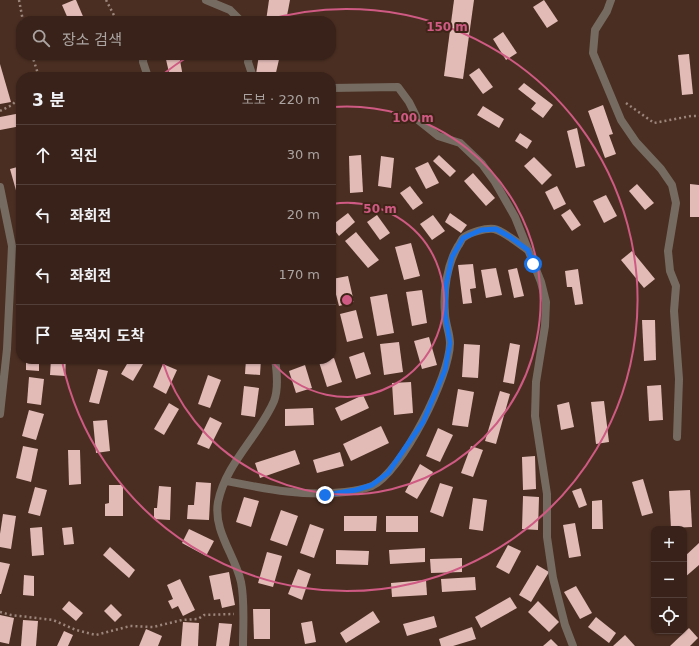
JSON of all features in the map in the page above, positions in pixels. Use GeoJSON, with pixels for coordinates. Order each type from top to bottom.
{"type":"FeatureCollection","features":[{"type":"Feature","properties":{"kind":"street"},"geometry":{"type":"LineString","coordinates":[[206,0],[230,10],[236,16]]}},
{"type":"Feature","properties":{"kind":"street"},"geometry":{"type":"LineString","coordinates":[[611,0],[607,11],[595,30],[593,53],[621,120],[636,142],[661,169],[672,185],[676,203],[668,251],[670,271],[676,286],[674,311],[679,379],[677,437]]}},
{"type":"Feature","properties":{"kind":"street"},"geometry":{"type":"LineString","coordinates":[[143,60],[146,72]]}},
{"type":"Feature","properties":{"kind":"street"},"geometry":{"type":"LineString","coordinates":[[248,60],[252,72]]}},
{"type":"Feature","properties":{"kind":"street"},"geometry":{"type":"LineString","coordinates":[[336,88],[398,87],[409,102],[418,120],[438,136],[460,143],[482,164],[495,182],[515,217],[541,282],[546,302],[545,326],[536,382],[536,416],[547,494],[547,537],[553,578],[573,646]]}},
{"type":"Feature","properties":{"kind":"street"},"geometry":{"type":"LineString","coordinates":[[0,187],[12,246],[7,349],[0,414]]}},
{"type":"Feature","properties":{"kind":"street"},"geometry":{"type":"LineString","coordinates":[[226,481],[270,490],[325,495],[356,490],[372,485],[378,481],[388,473],[423,422],[445,370],[450,343],[445,314],[446,285],[452,257],[463,238],[481,230],[496,229],[528,250]]}},
{"type":"Feature","properties":{"kind":"street"},"geometry":{"type":"LineString","coordinates":[[243,646],[240,578],[218,524],[218,502],[235,461],[274,400],[278,375],[276,364]]}},
{"type":"Feature","properties":{"kind":"path"},"geometry":{"type":"LineString","coordinates":[[19,0],[22,16]]}},
{"type":"Feature","properties":{"kind":"path"},"geometry":{"type":"LineString","coordinates":[[106,0],[115,16]]}},
{"type":"Feature","properties":{"kind":"path"},"geometry":{"type":"LineString","coordinates":[[34,60],[37,72]]}},
{"type":"Feature","properties":{"kind":"path"},"geometry":{"type":"LineString","coordinates":[[620,99],[654,123],[691,116],[699,116]]}},
{"type":"Feature","properties":{"kind":"path"},"geometry":{"type":"LineString","coordinates":[[0,111],[12,105],[16,101]]}},
{"type":"Feature","properties":{"kind":"path"},"geometry":{"type":"LineString","coordinates":[[0,612],[11,615],[53,620],[76,630],[96,635],[130,626],[153,627],[182,620],[198,619],[204,615],[242,613]]}},
{"type":"Feature","properties":{"kind":"building"},"geometry":{"type":"Polygon","coordinates":[[[76,0],[83,16],[67,16],[62,5],[76,0]]]}},
{"type":"Feature","properties":{"kind":"building"},"geometry":{"type":"Polygon","coordinates":[[[269,0],[290,0],[287,16],[267,16],[269,0]]]}},
{"type":"Feature","properties":{"kind":"building"},"geometry":{"type":"Polygon","coordinates":[[[454,0],[474,0],[463,79],[444,76],[454,0]]]}},
{"type":"Feature","properties":{"kind":"building"},"geometry":{"type":"Polygon","coordinates":[[[544,0],[558,21],[547,28],[533,7],[544,0]]]}},
{"type":"Feature","properties":{"kind":"building"},"geometry":{"type":"Polygon","coordinates":[[[503,32],[517,53],[506,60],[493,39],[503,32]]]}},
{"type":"Feature","properties":{"kind":"building"},"geometry":{"type":"Polygon","coordinates":[[[689,54],[693,94],[682,95],[678,55],[689,54]]]}},
{"type":"Feature","properties":{"kind":"building"},"geometry":{"type":"Polygon","coordinates":[[[166,60],[180,60],[182,72],[169,72],[166,60]]]}},
{"type":"Feature","properties":{"kind":"building"},"geometry":{"type":"Polygon","coordinates":[[[258,60],[279,60],[276,72],[256,72],[258,60]]]}},
{"type":"Feature","properties":{"kind":"building"},"geometry":{"type":"Polygon","coordinates":[[[0,64],[11,102],[0,104],[0,64]]]}},
{"type":"Feature","properties":{"kind":"building"},"geometry":{"type":"Polygon","coordinates":[[[479,68],[493,87],[483,94],[469,75],[479,68]]]}},
{"type":"Feature","properties":{"kind":"building"},"geometry":{"type":"Polygon","coordinates":[[[524,83],[553,105],[543,118],[531,109],[536,103],[518,89],[524,83]]]}},
{"type":"Feature","properties":{"kind":"building"},"geometry":{"type":"Polygon","coordinates":[[[603,105],[613,134],[609,135],[616,154],[605,158],[588,111],[603,105]]]}},
{"type":"Feature","properties":{"kind":"building"},"geometry":{"type":"Polygon","coordinates":[[[483,106],[504,119],[499,128],[477,115],[483,106]]]}},
{"type":"Feature","properties":{"kind":"building"},"geometry":{"type":"Polygon","coordinates":[[[16,114],[16,127],[0,130],[0,117],[16,114]]]}},
{"type":"Feature","properties":{"kind":"building"},"geometry":{"type":"Polygon","coordinates":[[[577,128],[585,166],[576,168],[567,131],[577,128]]]}},
{"type":"Feature","properties":{"kind":"building"},"geometry":{"type":"Polygon","coordinates":[[[520,133],[532,141],[527,149],[515,141],[520,133]]]}},
{"type":"Feature","properties":{"kind":"building"},"geometry":{"type":"Polygon","coordinates":[[[361,155],[363,192],[350,193],[349,156],[361,155]]]}},
{"type":"Feature","properties":{"kind":"building"},"geometry":{"type":"Polygon","coordinates":[[[439,155],[456,171],[450,177],[433,161],[439,155]]]}},
{"type":"Feature","properties":{"kind":"building"},"geometry":{"type":"Polygon","coordinates":[[[381,156],[394,158],[391,188],[378,186],[381,156]]]}},
{"type":"Feature","properties":{"kind":"building"},"geometry":{"type":"Polygon","coordinates":[[[534,157],[552,175],[542,185],[524,166],[534,157]]]}},
{"type":"Feature","properties":{"kind":"building"},"geometry":{"type":"Polygon","coordinates":[[[428,162],[439,183],[426,189],[415,168],[428,162]]]}},
{"type":"Feature","properties":{"kind":"building"},"geometry":{"type":"Polygon","coordinates":[[[16,167],[16,190],[10,169],[16,167]]]}},
{"type":"Feature","properties":{"kind":"building"},"geometry":{"type":"Polygon","coordinates":[[[473,173],[495,198],[486,206],[464,181],[473,173]]]}},
{"type":"Feature","properties":{"kind":"building"},"geometry":{"type":"Polygon","coordinates":[[[637,184],[654,203],[645,210],[629,191],[637,184]]]}},
{"type":"Feature","properties":{"kind":"building"},"geometry":{"type":"Polygon","coordinates":[[[690,184],[699,185],[699,217],[690,217],[690,184]]]}},
{"type":"Feature","properties":{"kind":"building"},"geometry":{"type":"Polygon","coordinates":[[[410,186],[423,203],[413,210],[400,193],[410,186]]]}},
{"type":"Feature","properties":{"kind":"building"},"geometry":{"type":"Polygon","coordinates":[[[557,186],[566,204],[554,210],[545,192],[557,186]]]}},
{"type":"Feature","properties":{"kind":"building"},"geometry":{"type":"Polygon","coordinates":[[[606,195],[617,216],[604,223],[593,201],[606,195]]]}},
{"type":"Feature","properties":{"kind":"building"},"geometry":{"type":"Polygon","coordinates":[[[570,209],[581,225],[572,231],[561,215],[570,209]]]}},
{"type":"Feature","properties":{"kind":"building"},"geometry":{"type":"Polygon","coordinates":[[[348,213],[355,222],[339,236],[336,232],[336,222],[348,213]]]}},
{"type":"Feature","properties":{"kind":"building"},"geometry":{"type":"Polygon","coordinates":[[[450,213],[467,225],[461,233],[445,222],[450,213]]]}},
{"type":"Feature","properties":{"kind":"building"},"geometry":{"type":"Polygon","coordinates":[[[377,215],[390,233],[380,240],[367,222],[377,215]]]}},
{"type":"Feature","properties":{"kind":"building"},"geometry":{"type":"Polygon","coordinates":[[[433,215],[445,231],[432,240],[420,224],[433,215]]]}},
{"type":"Feature","properties":{"kind":"building"},"geometry":{"type":"Polygon","coordinates":[[[356,232],[379,260],[368,268],[345,241],[356,232]]]}},
{"type":"Feature","properties":{"kind":"building"},"geometry":{"type":"Polygon","coordinates":[[[411,243],[420,276],[404,280],[395,247],[411,243]]]}},
{"type":"Feature","properties":{"kind":"building"},"geometry":{"type":"Polygon","coordinates":[[[632,251],[655,279],[644,288],[621,260],[632,251]]]}},
{"type":"Feature","properties":{"kind":"building"},"geometry":{"type":"Polygon","coordinates":[[[473,264],[476,288],[470,289],[472,303],[463,304],[458,265],[473,264]]]}},
{"type":"Feature","properties":{"kind":"building"},"geometry":{"type":"Polygon","coordinates":[[[496,268],[502,295],[486,298],[481,270],[496,268]]]}},
{"type":"Feature","properties":{"kind":"building"},"geometry":{"type":"Polygon","coordinates":[[[517,268],[524,296],[514,298],[508,270],[517,268]]]}},
{"type":"Feature","properties":{"kind":"building"},"geometry":{"type":"Polygon","coordinates":[[[578,269],[583,304],[575,305],[572,287],[567,287],[565,271],[578,269]]]}},
{"type":"Feature","properties":{"kind":"building"},"geometry":{"type":"Polygon","coordinates":[[[348,276],[354,302],[339,306],[336,294],[336,278],[348,276]]]}},
{"type":"Feature","properties":{"kind":"building"},"geometry":{"type":"Polygon","coordinates":[[[422,290],[427,323],[412,326],[406,292],[422,290]]]}},
{"type":"Feature","properties":{"kind":"building"},"geometry":{"type":"Polygon","coordinates":[[[387,294],[394,333],[377,336],[370,297],[387,294]]]}},
{"type":"Feature","properties":{"kind":"building"},"geometry":{"type":"Polygon","coordinates":[[[356,310],[363,338],[347,342],[340,314],[356,310]]]}},
{"type":"Feature","properties":{"kind":"building"},"geometry":{"type":"Polygon","coordinates":[[[642,320],[655,320],[656,360],[644,361],[642,320]]]}},
{"type":"Feature","properties":{"kind":"building"},"geometry":{"type":"Polygon","coordinates":[[[429,337],[437,365],[422,369],[414,341],[429,337]]]}},
{"type":"Feature","properties":{"kind":"building"},"geometry":{"type":"Polygon","coordinates":[[[399,342],[403,372],[384,375],[380,344],[399,342]]]}},
{"type":"Feature","properties":{"kind":"building"},"geometry":{"type":"Polygon","coordinates":[[[510,343],[520,345],[514,384],[503,382],[510,343]]]}},
{"type":"Feature","properties":{"kind":"building"},"geometry":{"type":"Polygon","coordinates":[[[464,344],[480,345],[478,378],[462,377],[464,344]]]}},
{"type":"Feature","properties":{"kind":"building"},"geometry":{"type":"Polygon","coordinates":[[[364,352],[371,374],[356,379],[349,357],[364,352]]]}},
{"type":"Feature","properties":{"kind":"building"},"geometry":{"type":"Polygon","coordinates":[[[26,364],[39,364],[39,371],[26,370],[26,364]]]}},
{"type":"Feature","properties":{"kind":"building"},"geometry":{"type":"Polygon","coordinates":[[[51,364],[66,364],[65,376],[50,375],[51,364]]]}},
{"type":"Feature","properties":{"kind":"building"},"geometry":{"type":"Polygon","coordinates":[[[127,364],[143,364],[133,381],[121,374],[127,364]]]}},
{"type":"Feature","properties":{"kind":"building"},"geometry":{"type":"Polygon","coordinates":[[[163,364],[177,370],[166,394],[153,387],[163,364]]]}},
{"type":"Feature","properties":{"kind":"building"},"geometry":{"type":"Polygon","coordinates":[[[246,364],[261,364],[260,375],[245,374],[246,364]]]}},
{"type":"Feature","properties":{"kind":"building"},"geometry":{"type":"Polygon","coordinates":[[[320,364],[336,364],[342,382],[327,387],[320,364]]]}},
{"type":"Feature","properties":{"kind":"building"},"geometry":{"type":"Polygon","coordinates":[[[305,365],[312,388],[296,393],[289,371],[305,365]]]}},
{"type":"Feature","properties":{"kind":"building"},"geometry":{"type":"Polygon","coordinates":[[[98,369],[108,371],[99,404],[89,402],[98,369]]]}},
{"type":"Feature","properties":{"kind":"building"},"geometry":{"type":"Polygon","coordinates":[[[208,375],[221,380],[210,408],[198,404],[208,375]]]}},
{"type":"Feature","properties":{"kind":"building"},"geometry":{"type":"Polygon","coordinates":[[[29,377],[44,379],[41,405],[27,403],[29,377]]]}},
{"type":"Feature","properties":{"kind":"building"},"geometry":{"type":"Polygon","coordinates":[[[411,382],[413,413],[394,415],[392,383],[411,382]]]}},
{"type":"Feature","properties":{"kind":"building"},"geometry":{"type":"Polygon","coordinates":[[[661,385],[663,420],[649,421],[647,386],[661,385]]]}},
{"type":"Feature","properties":{"kind":"building"},"geometry":{"type":"Polygon","coordinates":[[[244,386],[259,388],[255,417],[241,415],[244,386]]]}},
{"type":"Feature","properties":{"kind":"building"},"geometry":{"type":"Polygon","coordinates":[[[458,389],[474,392],[468,427],[452,425],[458,389]]]}},
{"type":"Feature","properties":{"kind":"building"},"geometry":{"type":"Polygon","coordinates":[[[500,391],[510,394],[496,444],[485,441],[500,391]]]}},
{"type":"Feature","properties":{"kind":"building"},"geometry":{"type":"Polygon","coordinates":[[[363,395],[369,408],[341,421],[335,408],[363,395]]]}},
{"type":"Feature","properties":{"kind":"building"},"geometry":{"type":"Polygon","coordinates":[[[604,401],[609,442],[596,444],[591,402],[604,401]]]}},
{"type":"Feature","properties":{"kind":"building"},"geometry":{"type":"Polygon","coordinates":[[[569,402],[574,427],[561,430],[557,405],[569,402]]]}},
{"type":"Feature","properties":{"kind":"building"},"geometry":{"type":"Polygon","coordinates":[[[169,403],[179,409],[164,435],[154,429],[169,403]]]}},
{"type":"Feature","properties":{"kind":"building"},"geometry":{"type":"Polygon","coordinates":[[[313,408],[314,425],[285,426],[285,409],[313,408]]]}},
{"type":"Feature","properties":{"kind":"building"},"geometry":{"type":"Polygon","coordinates":[[[29,410],[44,414],[36,440],[22,436],[29,410]]]}},
{"type":"Feature","properties":{"kind":"building"},"geometry":{"type":"Polygon","coordinates":[[[210,417],[222,423],[209,449],[197,444],[210,417]]]}},
{"type":"Feature","properties":{"kind":"building"},"geometry":{"type":"Polygon","coordinates":[[[107,420],[110,451],[96,453],[93,421],[107,420]]]}},
{"type":"Feature","properties":{"kind":"building"},"geometry":{"type":"Polygon","coordinates":[[[381,426],[389,443],[351,461],[343,444],[381,426]]]}},
{"type":"Feature","properties":{"kind":"building"},"geometry":{"type":"Polygon","coordinates":[[[438,428],[453,435],[440,462],[426,456],[438,428]]]}},
{"type":"Feature","properties":{"kind":"building"},"geometry":{"type":"Polygon","coordinates":[[[23,446],[38,449],[31,482],[16,478],[23,446]]]}},
{"type":"Feature","properties":{"kind":"building"},"geometry":{"type":"Polygon","coordinates":[[[471,446],[483,450],[473,477],[461,473],[471,446]]]}},
{"type":"Feature","properties":{"kind":"building"},"geometry":{"type":"Polygon","coordinates":[[[68,450],[80,450],[81,484],[69,485],[68,450]]]}},
{"type":"Feature","properties":{"kind":"building"},"geometry":{"type":"Polygon","coordinates":[[[295,450],[300,464],[260,478],[255,463],[295,450]]]}},
{"type":"Feature","properties":{"kind":"building"},"geometry":{"type":"Polygon","coordinates":[[[340,452],[344,466],[317,473],[313,460],[340,452]]]}},
{"type":"Feature","properties":{"kind":"building"},"geometry":{"type":"Polygon","coordinates":[[[535,456],[536,489],[523,490],[522,457],[535,456]]]}},
{"type":"Feature","properties":{"kind":"building"},"geometry":{"type":"Polygon","coordinates":[[[420,464],[433,472],[417,499],[405,492],[420,464]]]}},
{"type":"Feature","properties":{"kind":"building"},"geometry":{"type":"Polygon","coordinates":[[[643,479],[653,513],[642,516],[632,482],[643,479]]]}},
{"type":"Feature","properties":{"kind":"building"},"geometry":{"type":"Polygon","coordinates":[[[196,482],[211,483],[209,520],[187,519],[188,505],[194,505],[196,482]]]}},
{"type":"Feature","properties":{"kind":"building"},"geometry":{"type":"Polygon","coordinates":[[[440,483],[453,487],[443,517],[430,512],[440,483]]]}},
{"type":"Feature","properties":{"kind":"building"},"geometry":{"type":"Polygon","coordinates":[[[109,485],[123,485],[123,516],[105,516],[105,504],[109,503],[109,485]]]}},
{"type":"Feature","properties":{"kind":"building"},"geometry":{"type":"Polygon","coordinates":[[[159,486],[171,487],[170,520],[154,519],[154,508],[157,508],[159,486]]]}},
{"type":"Feature","properties":{"kind":"building"},"geometry":{"type":"Polygon","coordinates":[[[35,487],[47,490],[40,516],[28,513],[35,487]]]}},
{"type":"Feature","properties":{"kind":"building"},"geometry":{"type":"Polygon","coordinates":[[[581,488],[587,505],[579,508],[572,491],[581,488]]]}},
{"type":"Feature","properties":{"kind":"building"},"geometry":{"type":"Polygon","coordinates":[[[690,490],[692,527],[671,526],[669,491],[690,490]]]}},
{"type":"Feature","properties":{"kind":"building"},"geometry":{"type":"Polygon","coordinates":[[[523,496],[539,497],[538,530],[522,529],[523,496]]]}},
{"type":"Feature","properties":{"kind":"building"},"geometry":{"type":"Polygon","coordinates":[[[244,497],[259,501],[251,527],[236,522],[244,497]]]}},
{"type":"Feature","properties":{"kind":"building"},"geometry":{"type":"Polygon","coordinates":[[[473,498],[487,500],[483,531],[469,529],[473,498]]]}},
{"type":"Feature","properties":{"kind":"building"},"geometry":{"type":"Polygon","coordinates":[[[602,500],[603,529],[592,529],[592,501],[602,500]]]}},
{"type":"Feature","properties":{"kind":"building"},"geometry":{"type":"Polygon","coordinates":[[[281,510],[298,516],[287,546],[270,540],[281,510]]]}},
{"type":"Feature","properties":{"kind":"building"},"geometry":{"type":"Polygon","coordinates":[[[3,514],[16,516],[11,549],[0,547],[3,514]]]}},
{"type":"Feature","properties":{"kind":"building"},"geometry":{"type":"Polygon","coordinates":[[[344,516],[377,516],[376,531],[344,531],[344,516]]]}},
{"type":"Feature","properties":{"kind":"building"},"geometry":{"type":"Polygon","coordinates":[[[386,516],[418,516],[418,532],[386,532],[386,516]]]}},
{"type":"Feature","properties":{"kind":"building"},"geometry":{"type":"Polygon","coordinates":[[[575,523],[581,556],[569,558],[563,525],[575,523]]]}},
{"type":"Feature","properties":{"kind":"building"},"geometry":{"type":"Polygon","coordinates":[[[310,524],[324,529],[314,558],[300,553],[310,524]]]}},
{"type":"Feature","properties":{"kind":"building"},"geometry":{"type":"Polygon","coordinates":[[[42,527],[44,555],[32,556],[30,528],[42,527]]]}},
{"type":"Feature","properties":{"kind":"building"},"geometry":{"type":"Polygon","coordinates":[[[72,527],[74,544],[64,545],[62,528],[72,527]]]}},
{"type":"Feature","properties":{"kind":"building"},"geometry":{"type":"Polygon","coordinates":[[[189,529],[214,541],[206,556],[182,543],[189,529]]]}},
{"type":"Feature","properties":{"kind":"building"},"geometry":{"type":"Polygon","coordinates":[[[699,543],[699,565],[687,575],[687,562],[687,554],[699,543]]]}},
{"type":"Feature","properties":{"kind":"building"},"geometry":{"type":"Polygon","coordinates":[[[508,545],[521,551],[509,574],[496,567],[508,545]]]}},
{"type":"Feature","properties":{"kind":"building"},"geometry":{"type":"Polygon","coordinates":[[[110,547],[135,570],[129,578],[103,555],[110,547]]]}},
{"type":"Feature","properties":{"kind":"building"},"geometry":{"type":"Polygon","coordinates":[[[425,548],[425,562],[390,564],[389,550],[425,548]]]}},
{"type":"Feature","properties":{"kind":"building"},"geometry":{"type":"Polygon","coordinates":[[[336,550],[369,551],[368,565],[336,564],[336,550]]]}},
{"type":"Feature","properties":{"kind":"building"},"geometry":{"type":"Polygon","coordinates":[[[267,552],[282,556],[273,587],[258,583],[267,552]]]}},
{"type":"Feature","properties":{"kind":"building"},"geometry":{"type":"Polygon","coordinates":[[[462,558],[462,572],[431,573],[430,559],[462,558]]]}},
{"type":"Feature","properties":{"kind":"building"},"geometry":{"type":"Polygon","coordinates":[[[0,562],[10,564],[1,594],[0,594],[0,562]]]}},
{"type":"Feature","properties":{"kind":"building"},"geometry":{"type":"Polygon","coordinates":[[[537,565],[549,572],[531,602],[519,595],[537,565]]]}},
{"type":"Feature","properties":{"kind":"building"},"geometry":{"type":"Polygon","coordinates":[[[298,569],[311,574],[302,600],[288,594],[298,569]]]}},
{"type":"Feature","properties":{"kind":"building"},"geometry":{"type":"Polygon","coordinates":[[[229,572],[235,605],[222,608],[220,599],[214,600],[209,576],[229,572]]]}},
{"type":"Feature","properties":{"kind":"building"},"geometry":{"type":"Polygon","coordinates":[[[24,575],[34,576],[34,596],[23,595],[24,575]]]}},
{"type":"Feature","properties":{"kind":"building"},"geometry":{"type":"Polygon","coordinates":[[[475,577],[476,590],[442,592],[441,579],[475,577]]]}},
{"type":"Feature","properties":{"kind":"building"},"geometry":{"type":"Polygon","coordinates":[[[180,579],[195,610],[183,616],[178,606],[172,609],[168,601],[173,599],[167,585],[180,579]]]}},
{"type":"Feature","properties":{"kind":"building"},"geometry":{"type":"Polygon","coordinates":[[[426,580],[427,595],[392,597],[391,583],[426,580]]]}},
{"type":"Feature","properties":{"kind":"building"},"geometry":{"type":"Polygon","coordinates":[[[576,586],[592,613],[580,619],[564,592],[576,586]]]}},
{"type":"Feature","properties":{"kind":"building"},"geometry":{"type":"Polygon","coordinates":[[[510,597],[517,608],[481,628],[475,617],[510,597]]]}},
{"type":"Feature","properties":{"kind":"building"},"geometry":{"type":"Polygon","coordinates":[[[69,601],[83,613],[76,621],[62,609],[69,601]]]}},
{"type":"Feature","properties":{"kind":"building"},"geometry":{"type":"Polygon","coordinates":[[[538,601],[559,622],[549,632],[528,612],[538,601]]]}},
{"type":"Feature","properties":{"kind":"building"},"geometry":{"type":"Polygon","coordinates":[[[111,604],[122,615],[115,622],[104,611],[111,604]]]}},
{"type":"Feature","properties":{"kind":"building"},"geometry":{"type":"Polygon","coordinates":[[[253,609],[270,609],[270,639],[254,639],[253,609]]]}},
{"type":"Feature","properties":{"kind":"building"},"geometry":{"type":"Polygon","coordinates":[[[373,611],[380,622],[346,643],[340,633],[373,611]]]}},
{"type":"Feature","properties":{"kind":"building"},"geometry":{"type":"Polygon","coordinates":[[[0,615],[14,618],[9,644],[0,642],[0,615]]]}},
{"type":"Feature","properties":{"kind":"building"},"geometry":{"type":"Polygon","coordinates":[[[434,616],[437,627],[407,636],[403,624],[434,616]]]}},
{"type":"Feature","properties":{"kind":"building"},"geometry":{"type":"Polygon","coordinates":[[[596,617],[616,633],[609,643],[588,627],[596,617]]]}},
{"type":"Feature","properties":{"kind":"building"},"geometry":{"type":"Polygon","coordinates":[[[23,620],[38,621],[36,646],[21,646],[23,620]]]}},
{"type":"Feature","properties":{"kind":"building"},"geometry":{"type":"Polygon","coordinates":[[[312,621],[316,642],[305,644],[301,623],[312,621]]]}},
{"type":"Feature","properties":{"kind":"building"},"geometry":{"type":"Polygon","coordinates":[[[183,622],[199,623],[198,646],[181,646],[183,622]]]}},
{"type":"Feature","properties":{"kind":"building"},"geometry":{"type":"Polygon","coordinates":[[[219,623],[232,624],[229,646],[216,646],[219,623]]]}},
{"type":"Feature","properties":{"kind":"building"},"geometry":{"type":"Polygon","coordinates":[[[472,627],[476,639],[453,646],[441,646],[439,639],[472,627]]]}},
{"type":"Feature","properties":{"kind":"building"},"geometry":{"type":"Polygon","coordinates":[[[689,628],[698,638],[690,646],[670,646],[683,634],[687,634],[687,630],[689,628]]]}},
{"type":"Feature","properties":{"kind":"building"},"geometry":{"type":"Polygon","coordinates":[[[146,629],[162,636],[158,646],[139,646],[146,629]]]}},
{"type":"Feature","properties":{"kind":"building"},"geometry":{"type":"Polygon","coordinates":[[[64,631],[73,635],[68,646],[57,646],[64,631]]]}},
{"type":"Feature","properties":{"kind":"building"},"geometry":{"type":"Polygon","coordinates":[[[625,635],[635,646],[613,646],[625,635]]]}},
{"type":"Feature","properties":{"kind":"building"},"geometry":{"type":"Polygon","coordinates":[[[551,639],[558,646],[543,646],[551,639]]]}},
{"type":"Feature","properties":{"kind":"route"},"geometry":{"type":"LineString","coordinates":[[325,495],[356,490],[372,485],[388,473],[423,422],[445,370],[450,343],[445,314],[446,285],[452,257],[463,238],[481,230],[496,229],[528,250],[533,264]]}}]}
